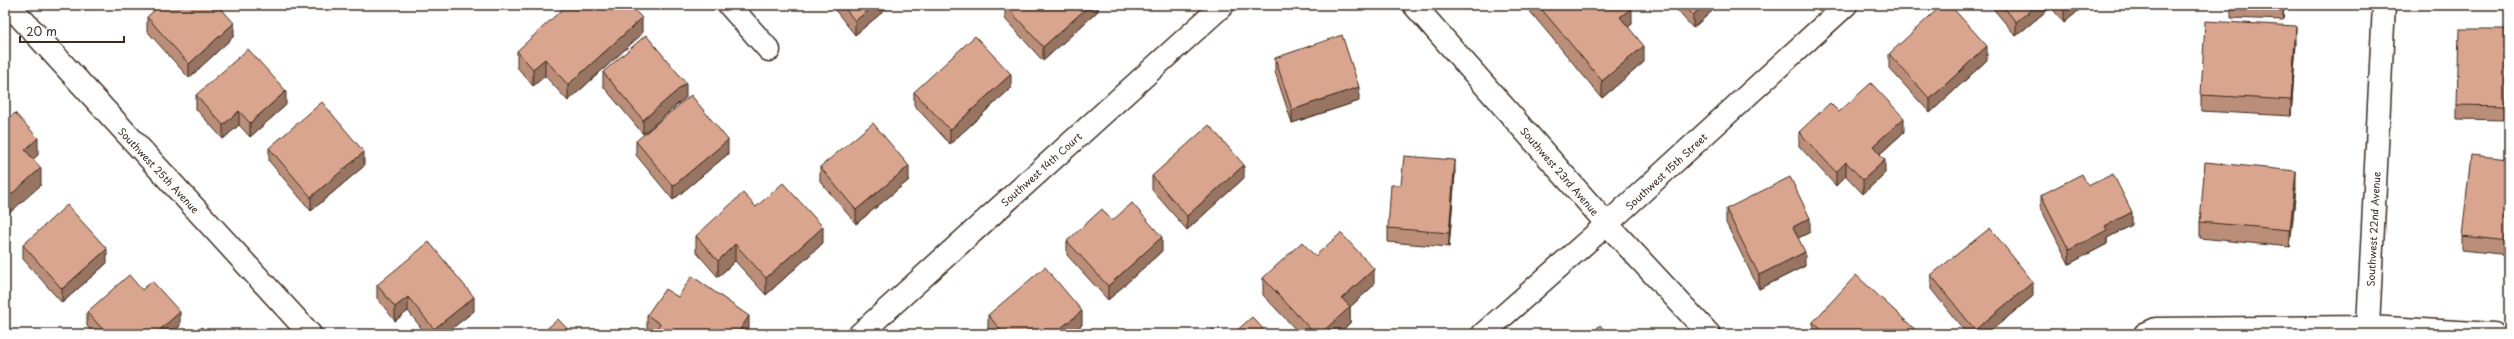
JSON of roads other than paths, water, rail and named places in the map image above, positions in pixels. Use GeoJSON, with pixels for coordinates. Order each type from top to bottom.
{"type":"FeatureCollection","features":[{"type":"Feature","properties":{"kind":"street","name":"Southwest 25th Avenue"},"geometry":{"type":"LineString","coordinates":[[9,5],[310,334]]}},
{"type":"Feature","properties":{"kind":"street"},"geometry":{"type":"LineString","coordinates":[[729,5],[769,50]]}},
{"type":"Feature","properties":{"kind":"street","name":"Southwest 14th Court"},"geometry":{"type":"LineString","coordinates":[[860,334],[1223,5]]}},
{"type":"Feature","properties":{"kind":"street","name":"Southwest 23rd Avenue"},"geometry":{"type":"LineString","coordinates":[[1414,5],[1607,224],[1709,334]]}},
{"type":"Feature","properties":{"kind":"street","name":"Southwest 15th Street"},"geometry":{"type":"LineString","coordinates":[[1483,334],[1607,224],[1846,5]]}},
{"type":"Feature","properties":{"kind":"street","name":"Southwest 22nd Avenue"},"geometry":{"type":"LineString","coordinates":[[2368,327],[2384,5]]}},
{"type":"Feature","properties":{"kind":"street"},"geometry":{"type":"LineString","coordinates":[[2145,334],[2156,329],[2368,327],[2494,334]]}}]}
